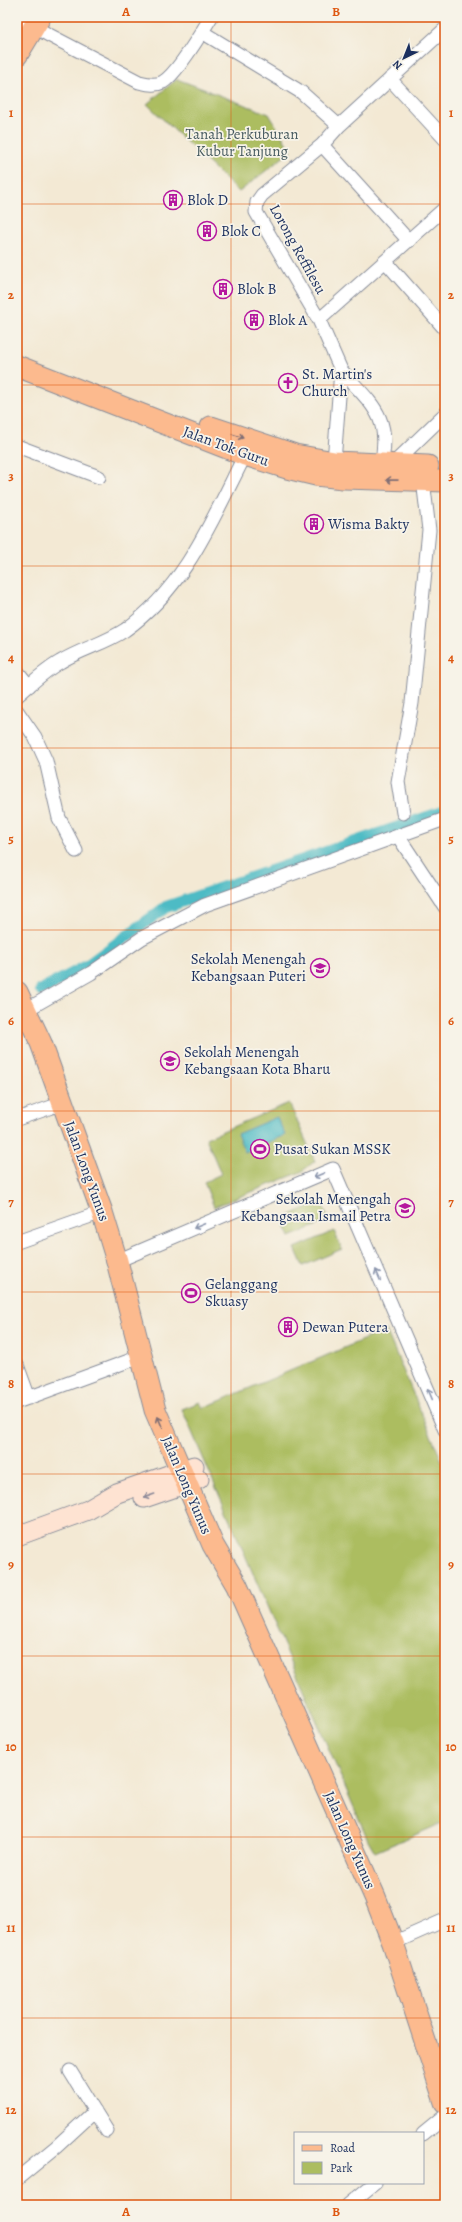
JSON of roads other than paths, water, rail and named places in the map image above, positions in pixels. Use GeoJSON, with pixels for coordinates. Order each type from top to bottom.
{"type":"FeatureCollection","features":[{"type":"Feature","properties":{"kind":"main road"},"geometry":{"type":"LineString","coordinates":[[17,55],[31,20]]}},
{"type":"Feature","properties":{"kind":"main road","name":"Jalan Tok Guru"},"geometry":{"type":"LineString","coordinates":[[17,352],[214,429],[295,455],[334,462],[445,466]]}},
{"type":"Feature","properties":{"kind":"main road","name":"Jalan Tok Guru"},"geometry":{"type":"LineString","coordinates":[[17,366],[245,455],[316,475],[369,480],[445,481]]}},
{"type":"Feature","properties":{"kind":"main road","name":"Jalan Long Yunus"},"geometry":{"type":"LineString","coordinates":[[22,1001],[41,1043],[102,1212],[117,1261],[142,1356],[169,1409],[213,1545],[237,1586],[375,1897],[393,1943],[445,2102]]}},
{"type":"Feature","properties":{"kind":"main road"},"geometry":{"type":"LineString","coordinates":[[17,1536],[88,1510],[122,1506],[190,1475]]}},
{"type":"Feature","properties":{"kind":"street"},"geometry":{"type":"LineString","coordinates":[[31,20],[139,82],[151,85],[164,82],[173,73],[212,17]]}},
{"type":"Feature","properties":{"kind":"street","name":"Lorong Reffilesu"},"geometry":{"type":"LineString","coordinates":[[386,465],[385,437],[382,421],[375,409],[341,370],[319,320],[258,215],[256,207],[262,196],[322,145],[339,126],[445,29]]}},
{"type":"Feature","properties":{"kind":"street"},"geometry":{"type":"LineString","coordinates":[[202,32],[301,92],[339,126]]}},
{"type":"Feature","properties":{"kind":"street"},"geometry":{"type":"LineString","coordinates":[[390,79],[445,138]]}},
{"type":"Feature","properties":{"kind":"street"},"geometry":{"type":"LineString","coordinates":[[322,145],[409,241]]}},
{"type":"Feature","properties":{"kind":"street"},"geometry":{"type":"LineString","coordinates":[[319,320],[445,208]]}},
{"type":"Feature","properties":{"kind":"street"},"geometry":{"type":"LineString","coordinates":[[385,262],[445,329]]}},
{"type":"Feature","properties":{"kind":"street","name":"Lorong Reffilesu"},"geometry":{"type":"LineString","coordinates":[[334,462],[341,370]]}},
{"type":"Feature","properties":{"kind":"street"},"geometry":{"type":"LineString","coordinates":[[386,465],[445,414]]}},
{"type":"Feature","properties":{"kind":"street"},"geometry":{"type":"LineString","coordinates":[[17,446],[99,477]]}},
{"type":"Feature","properties":{"kind":"street"},"geometry":{"type":"LineString","coordinates":[[17,696],[59,662],[108,640],[126,629],[147,612],[165,593],[193,556],[245,455]]}},
{"type":"Feature","properties":{"kind":"street"},"geometry":{"type":"LineString","coordinates":[[403,813],[398,782],[412,703],[429,530],[423,480]]}},
{"type":"Feature","properties":{"kind":"street"},"geometry":{"type":"LineString","coordinates":[[17,671],[29,686]]}},
{"type":"Feature","properties":{"kind":"street"},"geometry":{"type":"LineString","coordinates":[[17,711],[34,737],[46,761],[59,818],[76,852]]}},
{"type":"Feature","properties":{"kind":"street"},"geometry":{"type":"LineString","coordinates":[[22,1001],[91,973],[142,938],[205,905],[445,819]]}},
{"type":"Feature","properties":{"kind":"street"},"geometry":{"type":"LineString","coordinates":[[398,836],[445,907]]}},
{"type":"Feature","properties":{"kind":"street"},"geometry":{"type":"LineString","coordinates":[[17,1119],[63,1103]]}},
{"type":"Feature","properties":{"kind":"street"},"geometry":{"type":"LineString","coordinates":[[117,1261],[333,1169],[445,1430]]}},
{"type":"Feature","properties":{"kind":"street"},"geometry":{"type":"LineString","coordinates":[[17,1242],[102,1212]]}},
{"type":"Feature","properties":{"kind":"street"},"geometry":{"type":"LineString","coordinates":[[17,1365],[23,1400],[142,1356]]}},
{"type":"Feature","properties":{"kind":"street"},"geometry":{"type":"LineString","coordinates":[[393,1943],[445,1920]]}},
{"type":"Feature","properties":{"kind":"street"},"geometry":{"type":"LineString","coordinates":[[70,2071],[107,2131]]}},
{"type":"Feature","properties":{"kind":"street"},"geometry":{"type":"LineString","coordinates":[[17,2178],[56,2147],[95,2111]]}},
{"type":"Feature","properties":{"kind":"street"},"geometry":{"type":"LineString","coordinates":[[424,2133],[445,2116]]}},
{"type":"Feature","properties":{"kind":"street"},"geometry":{"type":"LineString","coordinates":[[348,2205],[374,2184]]}},
{"type":"Feature","properties":{"kind":"water"},"geometry":{"type":"Polygon","coordinates":[[[277,1117],[285,1135],[245,1152],[237,1134],[277,1117]]]}},
{"type":"Feature","properties":{"kind":"waterway"},"geometry":{"type":"LineString","coordinates":[[41,990],[85,967],[166,907],[445,811]]}},
{"type":"Feature","properties":{"kind":"place","name":"Blok D"},"geometry":{"type":"Point","coordinates":[173,200]}},
{"type":"Feature","properties":{"kind":"place","name":"Blok C"},"geometry":{"type":"Point","coordinates":[207,231]}},
{"type":"Feature","properties":{"kind":"place","name":"Blok B"},"geometry":{"type":"Point","coordinates":[223,289]}},
{"type":"Feature","properties":{"kind":"place","name":"Blok A"},"geometry":{"type":"Point","coordinates":[254,320]}},
{"type":"Feature","properties":{"kind":"place","name":"St. Martin's Church"},"geometry":{"type":"Point","coordinates":[288,383]}},
{"type":"Feature","properties":{"kind":"place","name":"Wisma Bakty"},"geometry":{"type":"Point","coordinates":[314,524]}},
{"type":"Feature","properties":{"kind":"place","name":"Sekolah Menengah Kebangsaan Puteri"},"geometry":{"type":"Point","coordinates":[320,968]}},
{"type":"Feature","properties":{"kind":"place","name":"Sekolah Menengah Kebangsaan Kota Bharu"},"geometry":{"type":"Point","coordinates":[170,1061]}},
{"type":"Feature","properties":{"kind":"place","name":"Pusat Sukan MSSK"},"geometry":{"type":"Point","coordinates":[260,1149]}},
{"type":"Feature","properties":{"kind":"place","name":"Sekolah Menengah Kebangsaan Ismail Petra"},"geometry":{"type":"Point","coordinates":[405,1208]}},
{"type":"Feature","properties":{"kind":"place","name":"Gelanggang Skuasy"},"geometry":{"type":"Point","coordinates":[191,1293]}},
{"type":"Feature","properties":{"kind":"place","name":"Dewan Putera"},"geometry":{"type":"Point","coordinates":[288,1327]}},
{"type":"Feature","properties":{"kind":"park label","name":"Tanah Perkuburan Kubur Tanjung"},"geometry":{"type":"Point","coordinates":[242,142]}}]}
